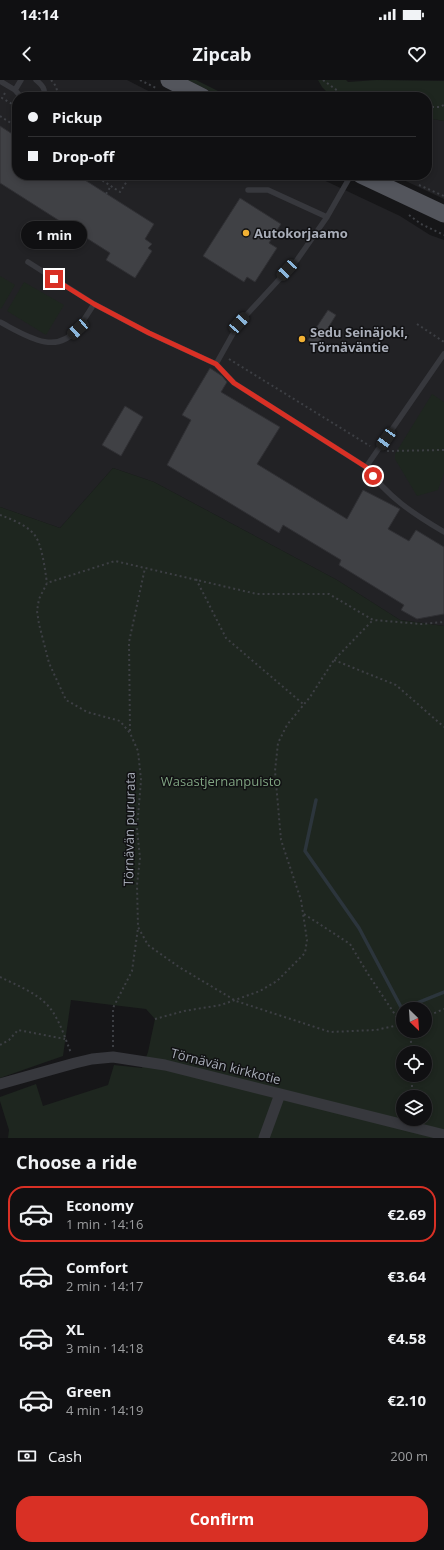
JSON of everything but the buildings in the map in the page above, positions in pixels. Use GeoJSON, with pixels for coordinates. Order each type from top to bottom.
{"type":"FeatureCollection","features":[{"type":"Feature","properties":{"kind":"main road"},"geometry":{"type":"LineString","coordinates":[[169,80],[193,92]]}},
{"type":"Feature","properties":{"kind":"main road"},"geometry":{"type":"LineString","coordinates":[[372,180],[444,214]]}},
{"type":"Feature","properties":{"kind":"street","name":"Törnävän kirkkotie"},"geometry":{"type":"LineString","coordinates":[[0,1084],[75,1063],[92,1059],[113,1057],[165,1065],[444,1135]]}},
{"type":"Feature","properties":{"kind":"street"},"geometry":{"type":"LineString","coordinates":[[264,1138],[280,1094]]}},
{"type":"Feature","properties":{"kind":"lane"},"geometry":{"type":"LineString","coordinates":[[0,81],[15,90],[21,80]]}},
{"type":"Feature","properties":{"kind":"lane"},"geometry":{"type":"LineString","coordinates":[[36,80],[42,85],[45,92]]}},
{"type":"Feature","properties":{"kind":"lane"},"geometry":{"type":"LineString","coordinates":[[216,364],[239,323],[297,260],[327,217],[348,180]]}},
{"type":"Feature","properties":{"kind":"lane"},"geometry":{"type":"LineString","coordinates":[[248,190],[268,190],[327,217]]}},
{"type":"Feature","properties":{"kind":"lane"},"geometry":{"type":"LineString","coordinates":[[28,262],[94,304],[149,333],[216,364],[234,383],[366,467],[379,484],[412,512],[444,532]]}},
{"type":"Feature","properties":{"kind":"lane"},"geometry":{"type":"LineString","coordinates":[[0,322],[29,338],[44,343],[57,342],[67,338],[78,329],[94,304]]}},
{"type":"Feature","properties":{"kind":"lane"},"geometry":{"type":"LineString","coordinates":[[366,467],[444,354]]}},
{"type":"Feature","properties":{"kind":"path"},"geometry":{"type":"LineString","coordinates":[[51,80],[58,92]]}},
{"type":"Feature","properties":{"kind":"path"},"geometry":{"type":"LineString","coordinates":[[323,80],[339,92]]}},
{"type":"Feature","properties":{"kind":"path"},"geometry":{"type":"LineString","coordinates":[[432,107],[444,105]]}},
{"type":"Feature","properties":{"kind":"path"},"geometry":{"type":"LineString","coordinates":[[0,116],[12,123]]}},
{"type":"Feature","properties":{"kind":"path"},"geometry":{"type":"LineString","coordinates":[[102,180],[120,192],[128,180]]}},
{"type":"Feature","properties":{"kind":"path"},"geometry":{"type":"LineString","coordinates":[[106,194],[111,186]]}},
{"type":"Feature","properties":{"kind":"path"},"geometry":{"type":"LineString","coordinates":[[417,324],[444,342]]}},
{"type":"Feature","properties":{"kind":"path"},"geometry":{"type":"LineString","coordinates":[[222,354],[378,451],[444,450]]}},
{"type":"Feature","properties":{"kind":"path"},"geometry":{"type":"LineString","coordinates":[[0,515],[17,522],[33,533],[43,556],[47,583],[115,561],[257,594],[329,594],[373,620],[421,624],[444,622]]}},
{"type":"Feature","properties":{"kind":"path"},"geometry":{"type":"LineString","coordinates":[[130,733],[129,642],[145,568]]}},
{"type":"Feature","properties":{"kind":"path"},"geometry":{"type":"LineString","coordinates":[[196,579],[226,638],[303,704]]}},
{"type":"Feature","properties":{"kind":"path","name":"Törnävän pururata"},"geometry":{"type":"LineString","coordinates":[[47,583],[39,599],[37,612],[49,663],[66,700],[87,712],[120,720],[130,733],[138,751],[141,780],[137,829],[140,858],[137,885],[138,927],[148,945],[179,967],[236,1001],[330,1032],[376,1030],[396,1026]]}},
{"type":"Feature","properties":{"kind":"path"},"geometry":{"type":"LineString","coordinates":[[155,1019],[184,1011],[221,1005],[260,992],[277,981],[305,953],[307,940],[301,900],[281,840],[274,771],[278,743],[287,725],[334,660],[373,620]]}},
{"type":"Feature","properties":{"kind":"path"},"geometry":{"type":"LineString","coordinates":[[334,660],[396,685],[444,727]]}},
{"type":"Feature","properties":{"kind":"path"},"geometry":{"type":"LineString","coordinates":[[303,914],[350,944],[368,974],[396,1014]]}},
{"type":"Feature","properties":{"kind":"path"},"geometry":{"type":"LineString","coordinates":[[113,1057],[113,1008],[132,971],[138,927]]}},
{"type":"Feature","properties":{"kind":"path"},"geometry":{"type":"LineString","coordinates":[[0,977],[36,996],[49,1008],[59,1024],[75,1063]]}},
{"type":"Feature","properties":{"kind":"path"},"geometry":{"type":"LineString","coordinates":[[432,1014],[444,1009]]}},
{"type":"Feature","properties":{"kind":"path"},"geometry":{"type":"LineString","coordinates":[[0,1044],[9,1040],[18,1030],[65,1039]]}},
{"type":"Feature","properties":{"kind":"shaded area","name":"Sedu Seinäjoki, Törnäväntie"},"geometry":{"type":"Polygon","coordinates":[[[0,80],[127,80],[150,92],[12,92],[12,180],[324,180],[400,216],[430,235],[444,240],[444,626],[400,620],[337,580],[154,482],[113,468],[60,528],[0,507],[0,80]]]}},
{"type":"Feature","properties":{"kind":"shaded area"},"geometry":{"type":"Polygon","coordinates":[[[432,119],[444,121],[444,199],[404,180],[432,180],[432,119]]]}},
{"type":"Feature","properties":{"kind":"green space"},"geometry":{"type":"Polygon","coordinates":[[[188,80],[196,80],[220,92],[212,92],[188,80]]]}},
{"type":"Feature","properties":{"kind":"green space"},"geometry":{"type":"Polygon","coordinates":[[[318,80],[346,80],[348,82],[376,80],[444,81],[444,121],[432,119],[432,92],[327,92],[318,80]]]}},
{"type":"Feature","properties":{"kind":"green space"},"geometry":{"type":"Polygon","coordinates":[[[0,276],[15,285],[1,309],[0,308],[0,276]]]}},
{"type":"Feature","properties":{"kind":"green space"},"geometry":{"type":"Polygon","coordinates":[[[24,282],[64,305],[46,335],[7,311],[24,282]]]}},
{"type":"Feature","properties":{"kind":"green space"},"geometry":{"type":"Polygon","coordinates":[[[432,394],[444,402],[444,473],[438,490],[417,496],[395,459],[395,454],[432,394]]]}},
{"type":"Feature","properties":{"kind":"green space","name":"Wasastjernanpuisto"},"geometry":{"type":"Polygon","coordinates":[[[113,468],[154,482],[337,580],[400,620],[444,626],[444,1138],[8,1138],[9,1130],[0,1097],[36,1084],[43,1106],[108,1085],[114,1065],[142,1068],[148,1052],[155,1019],[146,1009],[71,1000],[63,1056],[0,1078],[0,507],[60,528],[113,468]]]}},
{"type":"Feature","properties":{"kind":"waterway"},"geometry":{"type":"LineString","coordinates":[[316,800],[305,851],[359,928],[402,1009],[444,992]]}},
{"type":"Feature","properties":{"kind":"place","name":"Autokorjaamo"},"geometry":{"type":"Point","coordinates":[246,233]}},
{"type":"Feature","properties":{"kind":"place","name":"Sedu Seinäjoki, Törnäväntie"},"geometry":{"type":"Point","coordinates":[302,339]}},
{"type":"Feature","properties":{"kind":"route"},"geometry":{"type":"LineString","coordinates":[[54,279],[94,304],[149,333],[216,364],[234,383],[366,467],[373,476]]}}]}
